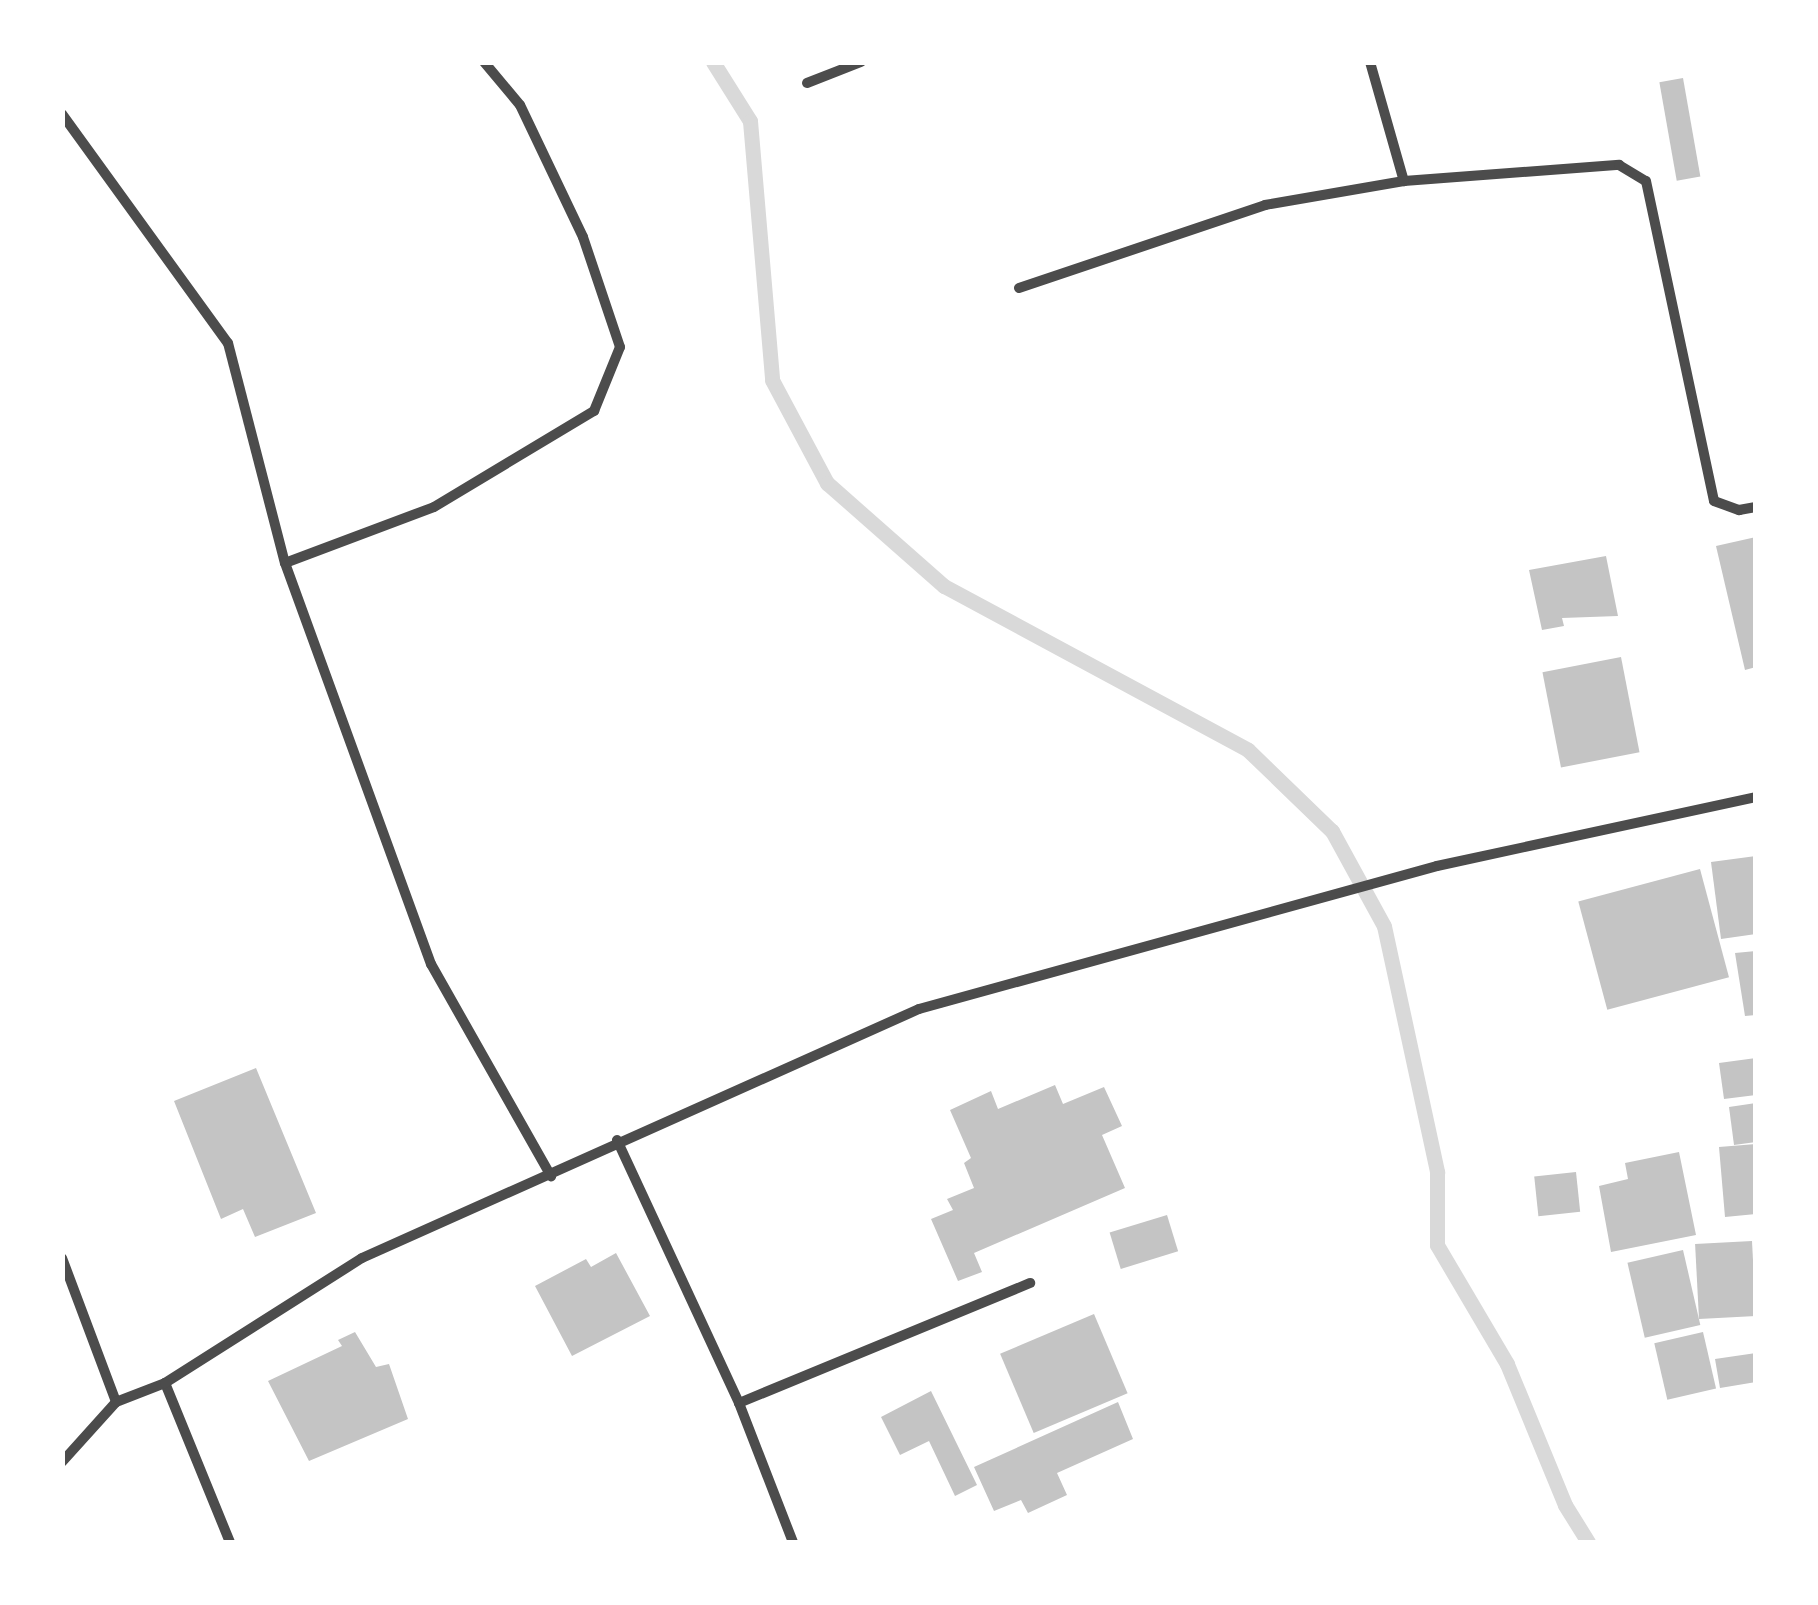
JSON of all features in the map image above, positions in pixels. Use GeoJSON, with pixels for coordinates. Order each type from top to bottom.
{"type":"FeatureCollection","features":[{"type":"Feature","properties":{"kind":"street"},"geometry":{"type":"LineString","coordinates":[[285,563],[434,507],[594,412],[620,347],[584,237],[520,105],[484,62]]}},
{"type":"Feature","properties":{"kind":"street"},"geometry":{"type":"LineString","coordinates":[[806,83],[861,62]]}},
{"type":"Feature","properties":{"kind":"street"},"geometry":{"type":"LineString","coordinates":[[1370,62],[1404,180]]}},
{"type":"Feature","properties":{"kind":"street"},"geometry":{"type":"LineString","coordinates":[[62,114],[228,343],[285,563],[432,964],[551,1176]]}},
{"type":"Feature","properties":{"kind":"street"},"geometry":{"type":"LineString","coordinates":[[1019,288],[1265,205],[1404,180],[1619,165],[1646,181],[1714,502],[1739,510],[1756,506]]}},
{"type":"Feature","properties":{"kind":"street"},"geometry":{"type":"LineString","coordinates":[[62,1462],[116,1402],[166,1383],[362,1258],[919,1008],[1437,866],[1756,797]]}},
{"type":"Feature","properties":{"kind":"street"},"geometry":{"type":"LineString","coordinates":[[618,1140],[740,1403],[793,1542]]}},
{"type":"Feature","properties":{"kind":"street"},"geometry":{"type":"LineString","coordinates":[[62,1258],[116,1402]]}},
{"type":"Feature","properties":{"kind":"street"},"geometry":{"type":"LineString","coordinates":[[740,1403],[1030,1283]]}},
{"type":"Feature","properties":{"kind":"street"},"geometry":{"type":"LineString","coordinates":[[166,1383],[230,1542]]}},
{"type":"Feature","properties":{"kind":"building"},"geometry":{"type":"Polygon","coordinates":[[[1683,78],[1700,176],[1677,181],[1659,82],[1683,78]]]}},
{"type":"Feature","properties":{"kind":"building"},"geometry":{"type":"Polygon","coordinates":[[[1756,537],[1756,667],[1745,670],[1716,546],[1756,537]]]}},
{"type":"Feature","properties":{"kind":"building"},"geometry":{"type":"Polygon","coordinates":[[[1606,556],[1618,616],[1562,618],[1564,626],[1542,630],[1529,570],[1606,556]]]}},
{"type":"Feature","properties":{"kind":"building"},"geometry":{"type":"Polygon","coordinates":[[[1621,657],[1640,752],[1561,767],[1542,672],[1621,657]]]}},
{"type":"Feature","properties":{"kind":"building"},"geometry":{"type":"Polygon","coordinates":[[[1756,856],[1756,934],[1721,939],[1711,862],[1756,856]]]}},
{"type":"Feature","properties":{"kind":"building"},"geometry":{"type":"Polygon","coordinates":[[[1700,869],[1729,977],[1607,1010],[1578,902],[1700,869]]]}},
{"type":"Feature","properties":{"kind":"building"},"geometry":{"type":"Polygon","coordinates":[[[1756,951],[1756,1015],[1745,1016],[1735,953],[1756,951]]]}},
{"type":"Feature","properties":{"kind":"building"},"geometry":{"type":"Polygon","coordinates":[[[1756,1058],[1756,1095],[1724,1099],[1719,1063],[1756,1058]]]}},
{"type":"Feature","properties":{"kind":"building"},"geometry":{"type":"Polygon","coordinates":[[[256,1068],[316,1213],[255,1237],[243,1209],[221,1219],[174,1101],[256,1068]]]}},
{"type":"Feature","properties":{"kind":"building"},"geometry":{"type":"Polygon","coordinates":[[[1055,1085],[1063,1104],[1104,1087],[1122,1126],[1102,1135],[1125,1188],[974,1253],[982,1272],[958,1281],[931,1219],[953,1210],[947,1199],[974,1188],[964,1163],[971,1158],[950,1110],[991,1091],[998,1109],[1055,1085]]]}},
{"type":"Feature","properties":{"kind":"building"},"geometry":{"type":"Polygon","coordinates":[[[1756,1103],[1756,1142],[1734,1145],[1729,1107],[1756,1103]]]}},
{"type":"Feature","properties":{"kind":"building"},"geometry":{"type":"Polygon","coordinates":[[[1756,1144],[1756,1214],[1725,1217],[1719,1147],[1756,1144]]]}},
{"type":"Feature","properties":{"kind":"building"},"geometry":{"type":"Polygon","coordinates":[[[1679,1152],[1696,1235],[1611,1252],[1599,1186],[1628,1179],[1625,1163],[1679,1152]]]}},
{"type":"Feature","properties":{"kind":"building"},"geometry":{"type":"Polygon","coordinates":[[[1576,1172],[1580,1212],[1538,1216],[1534,1176],[1576,1172]]]}},
{"type":"Feature","properties":{"kind":"building"},"geometry":{"type":"Polygon","coordinates":[[[1167,1215],[1178,1251],[1121,1269],[1110,1233],[1167,1215]]]}},
{"type":"Feature","properties":{"kind":"building"},"geometry":{"type":"Polygon","coordinates":[[[1752,1241],[1756,1316],[1699,1319],[1695,1244],[1752,1241]]]}},
{"type":"Feature","properties":{"kind":"building"},"geometry":{"type":"Polygon","coordinates":[[[1683,1250],[1700,1325],[1645,1338],[1627,1263],[1683,1250]]]}},
{"type":"Feature","properties":{"kind":"building"},"geometry":{"type":"Polygon","coordinates":[[[616,1253],[650,1316],[572,1356],[535,1286],[586,1259],[591,1267],[616,1253]]]}},
{"type":"Feature","properties":{"kind":"building"},"geometry":{"type":"Polygon","coordinates":[[[1094,1314],[1128,1393],[1034,1433],[1000,1354],[1094,1314]]]}},
{"type":"Feature","properties":{"kind":"building"},"geometry":{"type":"Polygon","coordinates":[[[355,1332],[376,1367],[389,1364],[408,1419],[309,1461],[268,1381],[342,1346],[338,1340],[355,1332]]]}},
{"type":"Feature","properties":{"kind":"building"},"geometry":{"type":"Polygon","coordinates":[[[1703,1332],[1716,1389],[1667,1400],[1654,1343],[1703,1332]]]}},
{"type":"Feature","properties":{"kind":"building"},"geometry":{"type":"Polygon","coordinates":[[[1756,1353],[1756,1382],[1720,1388],[1715,1359],[1756,1353]]]}},
{"type":"Feature","properties":{"kind":"building"},"geometry":{"type":"Polygon","coordinates":[[[931,1391],[977,1485],[955,1496],[929,1441],[900,1455],[881,1417],[931,1391]]]}},
{"type":"Feature","properties":{"kind":"building"},"geometry":{"type":"Polygon","coordinates":[[[1118,1402],[1133,1439],[1057,1473],[1067,1495],[1028,1513],[1021,1500],[994,1511],[974,1467],[1118,1402]]]}},
{"type":"Feature","properties":{"kind":"waterway"},"geometry":{"type":"LineString","coordinates":[[713,62],[750,121],[772,380],[827,483],[944,586],[1248,750],[1332,831],[1384,926],[1437,1172],[1437,1245],[1507,1364],[1565,1505],[1588,1542]]}}]}
